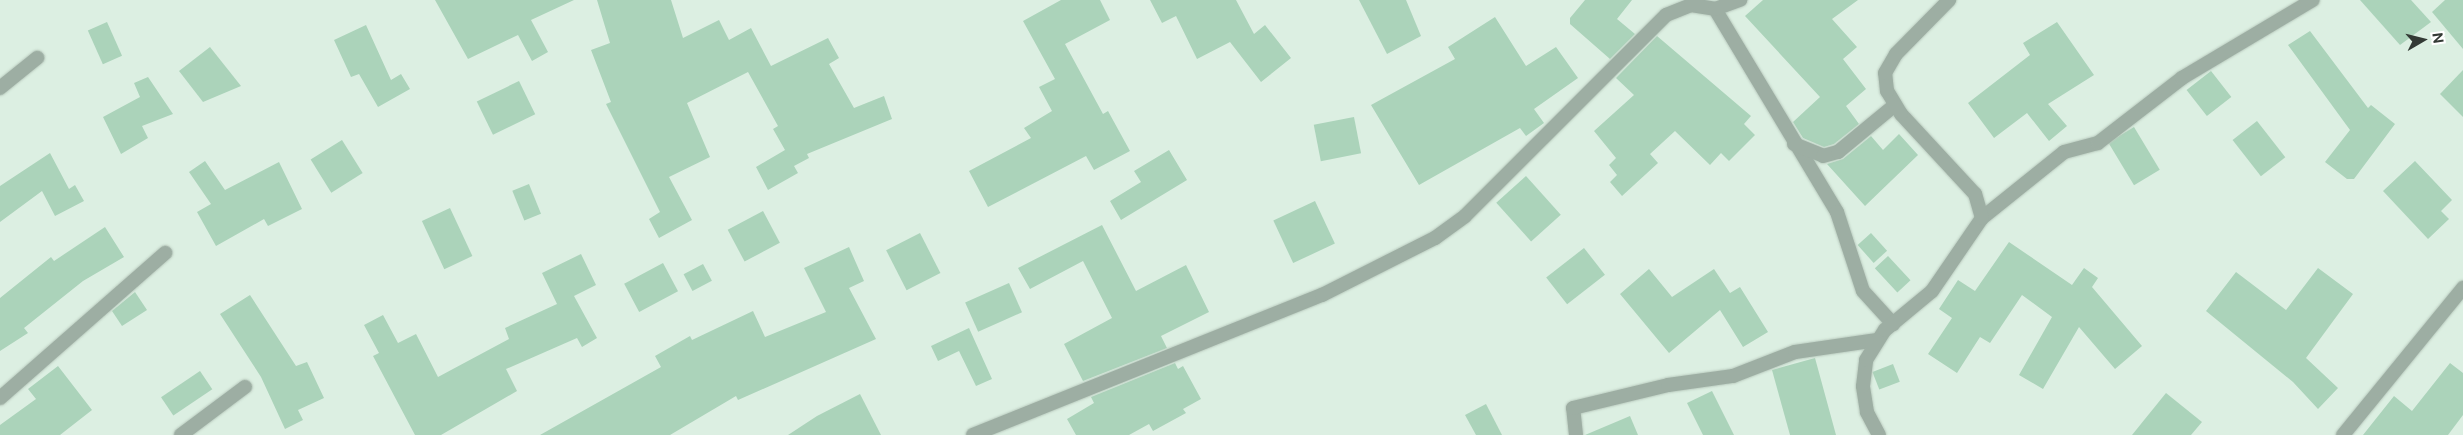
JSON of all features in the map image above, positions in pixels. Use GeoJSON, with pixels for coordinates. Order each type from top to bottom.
{"type":"FeatureCollection","features":[{"type":"Feature","properties":{"kind":"street"},"geometry":{"type":"LineString","coordinates":[[973,435],[1322,295],[1436,238],[1465,216],[1666,15],[1691,4],[1715,9],[1740,0]]}},
{"type":"Feature","properties":{"kind":"street"},"geometry":{"type":"LineString","coordinates":[[1949,0],[1896,54],[1885,73],[1895,105],[1975,194],[1982,218]]}},
{"type":"Feature","properties":{"kind":"street"},"geometry":{"type":"LineString","coordinates":[[1879,435],[1867,412],[1863,386],[1866,360],[1877,340],[1932,291],[1982,218],[2064,152],[2098,143],[2182,78],[2314,0]]}},
{"type":"Feature","properties":{"kind":"street"},"geometry":{"type":"LineString","coordinates":[[1715,9],[1792,142],[1846,229],[1863,291],[1893,324]]}},
{"type":"Feature","properties":{"kind":"street"},"geometry":{"type":"LineString","coordinates":[[0,88],[37,58]]}},
{"type":"Feature","properties":{"kind":"street"},"geometry":{"type":"LineString","coordinates":[[1792,142],[1823,156],[1838,152],[1895,105]]}},
{"type":"Feature","properties":{"kind":"street"},"geometry":{"type":"LineString","coordinates":[[0,398],[165,253]]}},
{"type":"Feature","properties":{"kind":"street"},"geometry":{"type":"LineString","coordinates":[[2343,435],[2463,288]]}},
{"type":"Feature","properties":{"kind":"street"},"geometry":{"type":"LineString","coordinates":[[1576,435],[1573,408],[1668,385],[1733,376],[1796,352],[1877,340]]}},
{"type":"Feature","properties":{"kind":"street"},"geometry":{"type":"LineString","coordinates":[[181,435],[244,388]]}},
{"type":"Feature","properties":{"kind":"building"},"geometry":{"type":"Polygon","coordinates":[[[435,0],[574,0],[531,20],[548,52],[532,61],[518,35],[468,59],[435,0]]]}},
{"type":"Feature","properties":{"kind":"building"},"geometry":{"type":"Polygon","coordinates":[[[597,0],[671,0],[683,38],[719,20],[729,40],[751,28],[771,66],[828,38],[839,58],[829,64],[854,108],[884,96],[892,119],[807,154],[809,158],[794,166],[798,173],[768,190],[756,167],[785,150],[773,129],[778,126],[748,72],[687,103],[710,157],[669,177],[692,220],[659,238],[649,219],[660,212],[606,104],[611,102],[591,50],[610,43],[597,0]]]}},
{"type":"Feature","properties":{"kind":"building"},"geometry":{"type":"Polygon","coordinates":[[[1061,0],[1100,0],[1110,20],[1065,44],[1103,114],[1108,111],[1130,151],[1094,170],[1086,156],[988,207],[969,171],[1031,138],[1024,128],[1052,111],[1039,87],[1055,79],[1023,21],[1061,0]]]}},
{"type":"Feature","properties":{"kind":"building"},"geometry":{"type":"Polygon","coordinates":[[[1150,0],[1236,0],[1254,34],[1265,25],[1291,58],[1261,82],[1230,42],[1197,59],[1176,16],[1162,23],[1150,0]]]}},
{"type":"Feature","properties":{"kind":"building"},"geometry":{"type":"Polygon","coordinates":[[[1359,0],[1406,0],[1421,36],[1387,54],[1359,0]]]}},
{"type":"Feature","properties":{"kind":"building"},"geometry":{"type":"Polygon","coordinates":[[[1585,0],[1632,0],[1617,19],[1635,34],[1610,59],[1570,24],[1570,18],[1585,0]]]}},
{"type":"Feature","properties":{"kind":"building"},"geometry":{"type":"Polygon","coordinates":[[[1763,0],[1858,0],[1832,19],[1857,47],[1843,59],[1866,89],[1846,106],[1859,124],[1834,144],[1824,147],[1803,138],[1793,122],[1820,97],[1745,16],[1763,0]]]}},
{"type":"Feature","properties":{"kind":"building"},"geometry":{"type":"Polygon","coordinates":[[[2360,0],[2411,0],[2431,22],[2400,45],[2360,0]]]}},
{"type":"Feature","properties":{"kind":"building"},"geometry":{"type":"Polygon","coordinates":[[[2445,0],[2463,0],[2463,49],[2432,12],[2445,0]]]}},
{"type":"Feature","properties":{"kind":"building"},"geometry":{"type":"Polygon","coordinates":[[[1495,17],[1526,66],[1556,47],[1578,78],[1534,109],[1544,123],[1526,136],[1520,128],[1419,185],[1371,105],[1455,59],[1448,47],[1495,17]]]}},
{"type":"Feature","properties":{"kind":"building"},"geometry":{"type":"Polygon","coordinates":[[[107,22],[122,56],[103,64],[88,31],[107,22]]]}},
{"type":"Feature","properties":{"kind":"building"},"geometry":{"type":"Polygon","coordinates":[[[2057,22],[2094,75],[2048,104],[2067,126],[2049,141],[2027,113],[1994,138],[1968,103],[2030,55],[2023,43],[2057,22]]]}},
{"type":"Feature","properties":{"kind":"building"},"geometry":{"type":"Polygon","coordinates":[[[366,25],[391,80],[401,74],[410,89],[378,107],[359,74],[351,77],[334,40],[366,25]]]}},
{"type":"Feature","properties":{"kind":"building"},"geometry":{"type":"Polygon","coordinates":[[[2310,31],[2368,108],[2371,105],[2395,124],[2354,179],[2347,179],[2325,162],[2350,130],[2288,45],[2310,31]]]}},
{"type":"Feature","properties":{"kind":"building"},"geometry":{"type":"Polygon","coordinates":[[[1657,36],[1751,116],[1744,124],[1755,135],[1729,161],[1721,153],[1710,165],[1675,131],[1650,154],[1658,163],[1622,196],[1610,182],[1617,175],[1609,165],[1616,158],[1594,131],[1634,95],[1616,78],[1657,36]]]}},
{"type":"Feature","properties":{"kind":"building"},"geometry":{"type":"Polygon","coordinates":[[[210,47],[241,86],[203,102],[179,71],[210,47]]]}},
{"type":"Feature","properties":{"kind":"building"},"geometry":{"type":"Polygon","coordinates":[[[2463,70],[2463,117],[2440,94],[2463,70]]]}},
{"type":"Feature","properties":{"kind":"building"},"geometry":{"type":"Polygon","coordinates":[[[2211,71],[2231,97],[2207,116],[2187,90],[2211,71]]]}},
{"type":"Feature","properties":{"kind":"building"},"geometry":{"type":"Polygon","coordinates":[[[148,77],[173,114],[142,126],[148,138],[121,154],[103,117],[140,97],[134,83],[148,77]]]}},
{"type":"Feature","properties":{"kind":"building"},"geometry":{"type":"Polygon","coordinates":[[[519,81],[535,114],[493,135],[477,102],[519,81]]]}},
{"type":"Feature","properties":{"kind":"building"},"geometry":{"type":"Polygon","coordinates":[[[1354,117],[1361,153],[1321,161],[1314,125],[1354,117]]]}},
{"type":"Feature","properties":{"kind":"building"},"geometry":{"type":"Polygon","coordinates":[[[2257,121],[2285,157],[2261,176],[2233,140],[2257,121]]]}},
{"type":"Feature","properties":{"kind":"building"},"geometry":{"type":"Polygon","coordinates":[[[2134,127],[2160,170],[2134,185],[2108,142],[2134,127]]]}},
{"type":"Feature","properties":{"kind":"building"},"geometry":{"type":"Polygon","coordinates":[[[1899,134],[1918,155],[1865,206],[1827,164],[1843,159],[1871,136],[1883,150],[1899,134]]]}},
{"type":"Feature","properties":{"kind":"building"},"geometry":{"type":"Polygon","coordinates":[[[342,140],[363,173],[331,193],[311,160],[342,140]]]}},
{"type":"Feature","properties":{"kind":"building"},"geometry":{"type":"Polygon","coordinates":[[[1169,150],[1187,180],[1121,220],[1110,201],[1141,182],[1134,171],[1169,150]]]}},
{"type":"Feature","properties":{"kind":"building"},"geometry":{"type":"Polygon","coordinates":[[[50,153],[69,189],[75,185],[84,201],[55,216],[42,191],[0,222],[0,186],[50,153]]]}},
{"type":"Feature","properties":{"kind":"building"},"geometry":{"type":"Polygon","coordinates":[[[205,161],[225,190],[279,162],[302,209],[268,226],[264,219],[216,246],[197,212],[211,204],[189,172],[205,161]]]}},
{"type":"Feature","properties":{"kind":"building"},"geometry":{"type":"Polygon","coordinates":[[[2415,161],[2452,200],[2441,211],[2449,219],[2428,239],[2383,191],[2415,161]]]}},
{"type":"Feature","properties":{"kind":"building"},"geometry":{"type":"Polygon","coordinates":[[[1526,176],[1561,215],[1531,241],[1496,203],[1526,176]]]}},
{"type":"Feature","properties":{"kind":"building"},"geometry":{"type":"Polygon","coordinates":[[[529,184],[541,214],[524,220],[512,191],[529,184]]]}},
{"type":"Feature","properties":{"kind":"building"},"geometry":{"type":"Polygon","coordinates":[[[1315,201],[1335,244],[1293,263],[1273,220],[1315,201]]]}},
{"type":"Feature","properties":{"kind":"building"},"geometry":{"type":"Polygon","coordinates":[[[450,208],[472,256],[444,269],[422,221],[450,208]]]}},
{"type":"Feature","properties":{"kind":"building"},"geometry":{"type":"Polygon","coordinates":[[[763,211],[780,243],[745,262],[728,230],[763,211]]]}},
{"type":"Feature","properties":{"kind":"building"},"geometry":{"type":"Polygon","coordinates":[[[1102,225],[1136,291],[1186,265],[1209,312],[1161,336],[1167,348],[1083,381],[1064,344],[1112,318],[1083,261],[1030,289],[1018,268],[1102,225]]]}},
{"type":"Feature","properties":{"kind":"building"},"geometry":{"type":"Polygon","coordinates":[[[105,227],[124,257],[83,281],[24,328],[28,333],[0,351],[0,298],[51,257],[54,261],[105,227]]]}},
{"type":"Feature","properties":{"kind":"building"},"geometry":{"type":"Polygon","coordinates":[[[920,233],[940,273],[907,290],[886,250],[920,233]]]}},
{"type":"Feature","properties":{"kind":"building"},"geometry":{"type":"Polygon","coordinates":[[[1871,233],[1887,251],[1874,263],[1858,245],[1871,233]]]}},
{"type":"Feature","properties":{"kind":"building"},"geometry":{"type":"Polygon","coordinates":[[[2009,242],[2072,285],[2084,268],[2098,278],[2092,287],[2142,346],[2115,369],[2079,327],[2043,389],[2019,375],[2052,317],[2022,295],[1990,343],[1980,337],[1957,373],[1928,354],[1952,318],[1939,309],[1958,280],[1975,291],[2009,242]]]}},
{"type":"Feature","properties":{"kind":"building"},"geometry":{"type":"Polygon","coordinates":[[[849,247],[864,281],[849,288],[876,339],[738,400],[736,396],[670,435],[540,435],[661,367],[655,356],[690,336],[692,340],[753,311],[765,337],[826,312],[804,268],[849,247]]]}},
{"type":"Feature","properties":{"kind":"building"},"geometry":{"type":"Polygon","coordinates":[[[1584,248],[1605,275],[1567,304],[1546,278],[1584,248]]]}},
{"type":"Feature","properties":{"kind":"building"},"geometry":{"type":"Polygon","coordinates":[[[581,254],[596,285],[574,296],[597,338],[582,347],[577,338],[506,369],[517,391],[441,435],[415,435],[373,356],[379,353],[364,325],[383,315],[398,343],[416,334],[438,377],[509,339],[505,328],[557,304],[542,273],[581,254]]]}},
{"type":"Feature","properties":{"kind":"building"},"geometry":{"type":"Polygon","coordinates":[[[1888,256],[1911,280],[1897,292],[1875,268],[1888,256]]]}},
{"type":"Feature","properties":{"kind":"building"},"geometry":{"type":"Polygon","coordinates":[[[663,263],[678,291],[639,312],[624,284],[663,263]]]}},
{"type":"Feature","properties":{"kind":"building"},"geometry":{"type":"Polygon","coordinates":[[[703,264],[712,281],[692,291],[684,274],[703,264]]]}},
{"type":"Feature","properties":{"kind":"building"},"geometry":{"type":"Polygon","coordinates":[[[2318,268],[2353,294],[2306,358],[2338,388],[2318,409],[2293,382],[2206,311],[2236,272],[2286,310],[2318,268]]]}},
{"type":"Feature","properties":{"kind":"building"},"geometry":{"type":"Polygon","coordinates":[[[1649,269],[1672,297],[1714,269],[1730,293],[1740,287],[1768,332],[1743,347],[1720,310],[1669,353],[1620,294],[1649,269]]]}},
{"type":"Feature","properties":{"kind":"building"},"geometry":{"type":"Polygon","coordinates":[[[1009,283],[1022,312],[978,332],[965,303],[1009,283]]]}},
{"type":"Feature","properties":{"kind":"building"},"geometry":{"type":"Polygon","coordinates":[[[135,292],[147,310],[122,326],[112,311],[135,292]]]}},
{"type":"Feature","properties":{"kind":"building"},"geometry":{"type":"Polygon","coordinates":[[[250,295],[296,366],[307,362],[324,398],[298,410],[303,420],[285,429],[261,377],[220,314],[250,295]]]}},
{"type":"Feature","properties":{"kind":"building"},"geometry":{"type":"Polygon","coordinates":[[[969,328],[992,379],[976,386],[959,351],[938,361],[931,346],[969,328]]]}},
{"type":"Feature","properties":{"kind":"building"},"geometry":{"type":"Polygon","coordinates":[[[1815,358],[1836,435],[1790,435],[1772,370],[1815,358]]]}},
{"type":"Feature","properties":{"kind":"building"},"geometry":{"type":"Polygon","coordinates":[[[1175,363],[1178,369],[1183,366],[1201,399],[1183,409],[1186,413],[1153,431],[1149,424],[1129,435],[1076,435],[1067,419],[1094,403],[1091,397],[1175,363]]]}},
{"type":"Feature","properties":{"kind":"building"},"geometry":{"type":"Polygon","coordinates":[[[2450,363],[2463,373],[2463,415],[2448,435],[2363,435],[2394,396],[2412,411],[2450,363]]]}},
{"type":"Feature","properties":{"kind":"building"},"geometry":{"type":"Polygon","coordinates":[[[1893,364],[1900,382],[1879,390],[1872,372],[1893,364]]]}},
{"type":"Feature","properties":{"kind":"building"},"geometry":{"type":"Polygon","coordinates":[[[58,366],[92,410],[60,435],[0,435],[0,425],[36,399],[28,389],[58,366]]]}},
{"type":"Feature","properties":{"kind":"building"},"geometry":{"type":"Polygon","coordinates":[[[200,371],[212,389],[173,416],[161,397],[200,371]]]}},
{"type":"Feature","properties":{"kind":"building"},"geometry":{"type":"Polygon","coordinates":[[[1712,391],[1734,435],[1703,435],[1687,403],[1712,391]]]}},
{"type":"Feature","properties":{"kind":"building"},"geometry":{"type":"Polygon","coordinates":[[[2166,393],[2202,422],[2191,435],[2132,435],[2166,393]]]}},
{"type":"Feature","properties":{"kind":"building"},"geometry":{"type":"Polygon","coordinates":[[[860,394],[881,435],[788,435],[817,416],[860,394]]]}},
{"type":"Feature","properties":{"kind":"building"},"geometry":{"type":"Polygon","coordinates":[[[1486,404],[1502,435],[1476,435],[1465,415],[1486,404]]]}},
{"type":"Feature","properties":{"kind":"building"},"geometry":{"type":"Polygon","coordinates":[[[1630,416],[1638,435],[1585,435],[1630,416]]]}}]}
